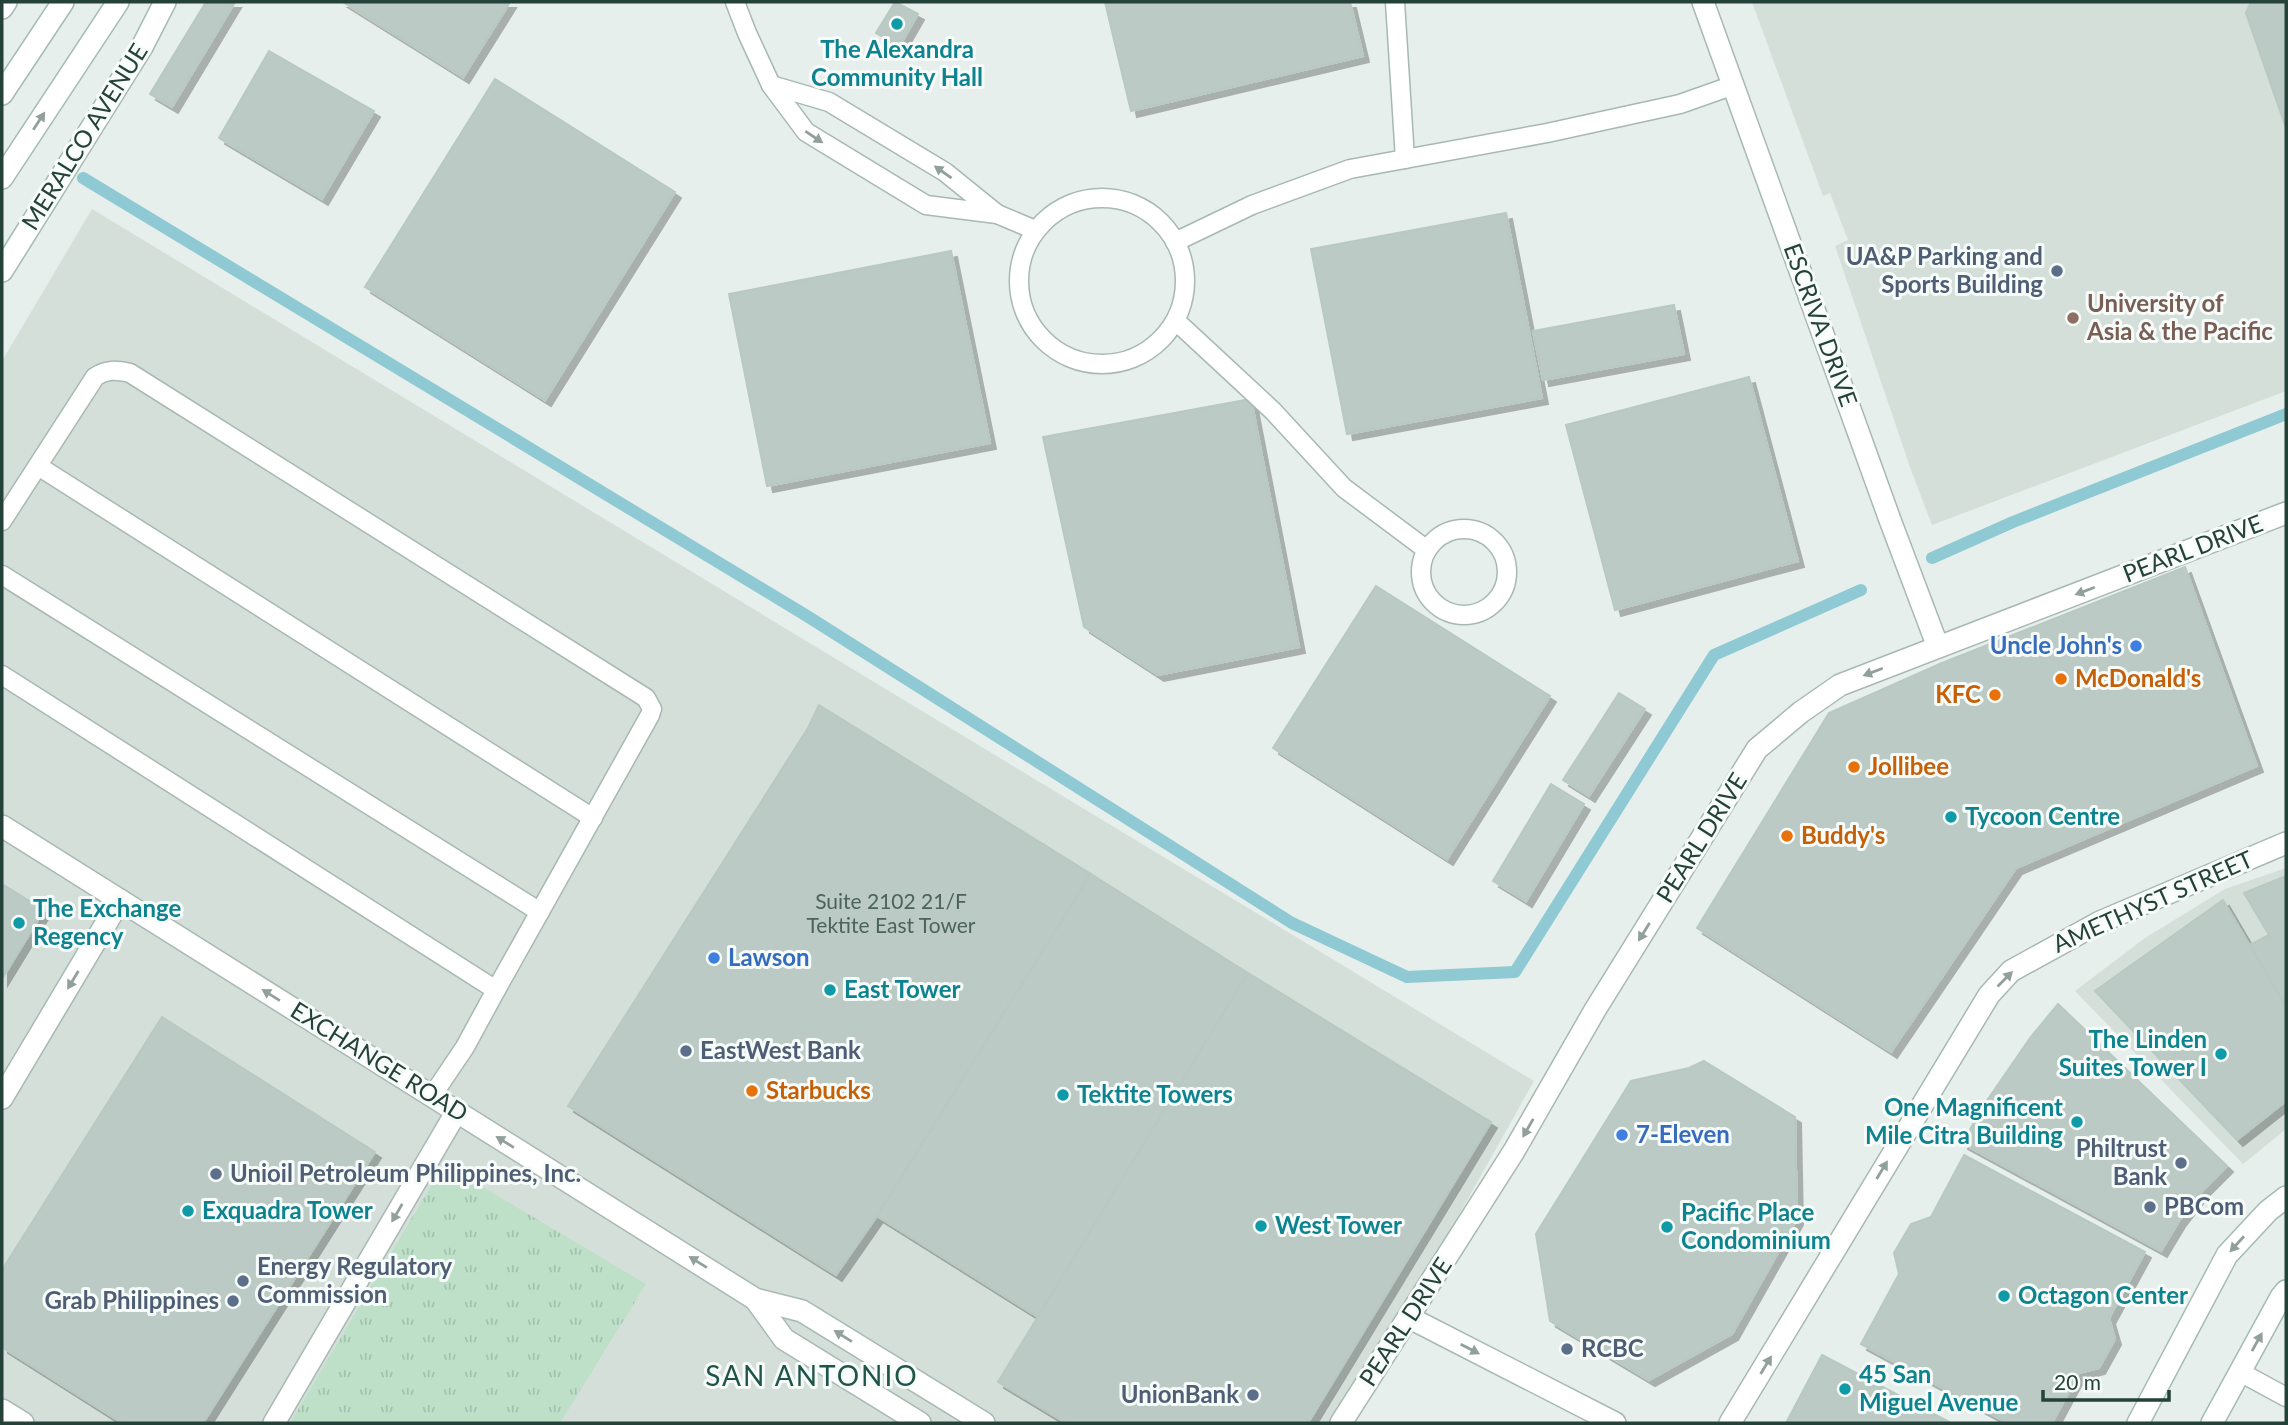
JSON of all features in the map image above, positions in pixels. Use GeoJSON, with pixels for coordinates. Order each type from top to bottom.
{"type":"FeatureCollection","features":[{"type":"Feature","properties":{"kind":"street"},"geometry":{"type":"LineString","coordinates":[[2,8],[6,2]]}},
{"type":"Feature","properties":{"kind":"street"},"geometry":{"type":"LineString","coordinates":[[2,94],[62,2]]}},
{"type":"Feature","properties":{"kind":"street","name":"MERALCO AVENUE"},"geometry":{"type":"LineString","coordinates":[[2,178],[104,19],[118,2]]}},
{"type":"Feature","properties":{"kind":"street","name":"MERALCO AVENUE"},"geometry":{"type":"LineString","coordinates":[[2,271],[142,47],[165,2]]}},
{"type":"Feature","properties":{"kind":"street","name":"ESCRIVA DRIVE"},"geometry":{"type":"LineString","coordinates":[[1703,2],[1938,647]]}},
{"type":"Feature","properties":{"kind":"street","name":"PEARL DRIVE"},"geometry":{"type":"LineString","coordinates":[[1341,1423],[1514,1151],[1589,1021],[1757,749],[1801,712],[1840,685],[2286,513]]}},
{"type":"Feature","properties":{"kind":"street","name":"EXCHANGE ROAD"},"geometry":{"type":"LineString","coordinates":[[2,826],[755,1299],[802,1311],[984,1423]]}},
{"type":"Feature","properties":{"kind":"street","name":"AMETHYST STREET"},"geometry":{"type":"LineString","coordinates":[[1730,1423],[1989,995],[2011,971],[2100,922],[2286,843]]}},
{"type":"Feature","properties":{"kind":"street"},"geometry":{"type":"LineString","coordinates":[[2,1098],[120,900]]}},
{"type":"Feature","properties":{"kind":"street"},"geometry":{"type":"LineString","coordinates":[[274,1423],[457,1111]]}},
{"type":"Feature","properties":{"kind":"street"},"geometry":{"type":"LineString","coordinates":[[2138,1423],[2227,1255],[2268,1210],[2286,1197]]}},
{"type":"Feature","properties":{"kind":"street"},"geometry":{"type":"LineString","coordinates":[[2212,1423],[2286,1291]]}},
{"type":"Feature","properties":{"kind":"street","name":"EXCHANGE ROAD"},"geometry":{"type":"LineString","coordinates":[[755,1299],[784,1339],[920,1423]]}},
{"type":"Feature","properties":{"kind":"street"},"geometry":{"type":"LineString","coordinates":[[1410,1318],[1615,1423]]}},
{"type":"Feature","properties":{"kind":"street"},"geometry":{"type":"LineString","coordinates":[[2,1410],[23,1423]]}},
{"type":"Feature","properties":{"kind":"lane"},"geometry":{"type":"LineString","coordinates":[[735,2],[771,85],[806,132],[926,205],[996,214],[1035,230]]}},
{"type":"Feature","properties":{"kind":"lane"},"geometry":{"type":"LineString","coordinates":[[1395,2],[1405,159]]}},
{"type":"Feature","properties":{"kind":"lane"},"geometry":{"type":"LineString","coordinates":[[771,85],[829,102],[945,172],[996,214]]}},
{"type":"Feature","properties":{"kind":"lane"},"geometry":{"type":"LineString","coordinates":[[1175,242],[1252,205],[1350,169],[1547,134],[1680,104],[1734,85]]}},
{"type":"Feature","properties":{"kind":"lane"},"geometry":{"type":"LineString","coordinates":[[1108,198],[1135,204],[1158,220],[1175,242],[1185,268],[1184,295],[1176,321],[1158,343],[1136,358],[1109,364],[1082,362],[1056,352],[1035,333],[1022,308],[1017,282],[1022,254],[1035,230],[1055,211],[1080,200],[1108,198]]}},
{"type":"Feature","properties":{"kind":"lane"},"geometry":{"type":"LineString","coordinates":[[1176,321],[1273,411],[1344,488],[1427,550]]}},
{"type":"Feature","properties":{"kind":"lane"},"geometry":{"type":"LineString","coordinates":[[2,521],[95,377],[103,372],[116,370],[130,373],[646,698],[652,709],[650,715],[465,1047],[432,1096]]}},
{"type":"Feature","properties":{"kind":"lane"},"geometry":{"type":"LineString","coordinates":[[38,466],[593,818]]}},
{"type":"Feature","properties":{"kind":"lane"},"geometry":{"type":"LineString","coordinates":[[1454,529],[1472,529],[1486,535],[1499,545],[1506,560],[1508,575],[1504,590],[1494,604],[1479,613],[1461,615],[1443,610],[1430,599],[1422,583],[1421,566],[1427,550],[1438,537],[1454,529]]}},
{"type":"Feature","properties":{"kind":"lane"},"geometry":{"type":"LineString","coordinates":[[2,575],[540,912]]}},
{"type":"Feature","properties":{"kind":"lane"},"geometry":{"type":"LineString","coordinates":[[2,675],[496,990]]}},
{"type":"Feature","properties":{"kind":"lane"},"geometry":{"type":"LineString","coordinates":[[2240,1372],[2286,1397]]}},
{"type":"Feature","properties":{"kind":"shaded area","name":"University of Asia & the Pacific"},"geometry":{"type":"Polygon","coordinates":[[[1752,2],[2286,2],[2286,391],[1932,525],[1835,246],[1848,240],[1830,193],[1823,196],[1752,2]]]}},
{"type":"Feature","properties":{"kind":"shaded area"},"geometry":{"type":"Polygon","coordinates":[[[92,209],[1534,1081],[1390,1338],[1335,1423],[2,1423],[2,361],[92,209]]]}},
{"type":"Feature","properties":{"kind":"shaded area","name":"The Linden Suites Tower I"},"geometry":{"type":"Polygon","coordinates":[[[2286,868],[2286,1129],[2243,1164],[2075,991],[2145,938],[2225,889],[2286,868]]]}},
{"type":"Feature","properties":{"kind":"green space"},"geometry":{"type":"Polygon","coordinates":[[[444,1164],[646,1284],[560,1423],[290,1423],[444,1164]]]}},
{"type":"Feature","properties":{"kind":"building"},"geometry":{"type":"Polygon","coordinates":[[[206,2],[235,2],[172,107],[150,94],[206,2]]]}},
{"type":"Feature","properties":{"kind":"building"},"geometry":{"type":"Polygon","coordinates":[[[343,2],[510,2],[463,77],[343,2]]]}},
{"type":"Feature","properties":{"kind":"building","name":"The Alexandra Community Hall"},"geometry":{"type":"Polygon","coordinates":[[[895,2],[918,14],[899,47],[876,33],[895,2]]]}},
{"type":"Feature","properties":{"kind":"building"},"geometry":{"type":"Polygon","coordinates":[[[1105,2],[1350,2],[1363,56],[1131,111],[1105,2]]]}},
{"type":"Feature","properties":{"kind":"building"},"geometry":{"type":"Polygon","coordinates":[[[2251,2],[2286,2],[2286,128],[2246,13],[2251,2]]]}},
{"type":"Feature","properties":{"kind":"building"},"geometry":{"type":"Polygon","coordinates":[[[269,51],[374,111],[322,199],[219,138],[269,51]]]}},
{"type":"Feature","properties":{"kind":"building"},"geometry":{"type":"Polygon","coordinates":[[[495,79],[675,192],[545,400],[365,287],[495,79]]]}},
{"type":"Feature","properties":{"kind":"building"},"geometry":{"type":"Polygon","coordinates":[[[1506,213],[1542,398],[1347,434],[1311,249],[1506,213]]]}},
{"type":"Feature","properties":{"kind":"building"},"geometry":{"type":"Polygon","coordinates":[[[951,251],[990,443],[767,486],[729,294],[951,251]]]}},
{"type":"Feature","properties":{"kind":"building"},"geometry":{"type":"Polygon","coordinates":[[[1674,305],[1684,354],[1543,380],[1533,331],[1674,305]]]}},
{"type":"Feature","properties":{"kind":"building"},"geometry":{"type":"Polygon","coordinates":[[[1749,377],[1798,561],[1615,610],[1566,425],[1749,377]]]}},
{"type":"Feature","properties":{"kind":"building"},"geometry":{"type":"Polygon","coordinates":[[[1251,399],[1299,647],[1158,675],[1084,627],[1043,437],[1251,399]]]}},
{"type":"Feature","properties":{"kind":"building","name":"Tycoon Centre"},"geometry":{"type":"Polygon","coordinates":[[[2185,567],[2257,766],[2016,868],[1891,1052],[1697,928],[1829,713],[1942,663],[2185,567]]]}},
{"type":"Feature","properties":{"kind":"building"},"geometry":{"type":"Polygon","coordinates":[[[1376,586],[1550,696],[1447,859],[1273,748],[1376,586]]]}},
{"type":"Feature","properties":{"kind":"building"},"geometry":{"type":"Polygon","coordinates":[[[1619,693],[1645,709],[1589,796],[1563,780],[1619,693]]]}},
{"type":"Feature","properties":{"kind":"building","name":"East Tower"},"geometry":{"type":"Polygon","coordinates":[[[819,705],[1091,874],[877,1216],[836,1275],[568,1106],[808,728],[819,705]]]}},
{"type":"Feature","properties":{"kind":"building"},"geometry":{"type":"Polygon","coordinates":[[[1551,784],[1584,804],[1526,901],[1493,881],[1551,784]]]}},
{"type":"Feature","properties":{"kind":"building","name":"Tektite Towers"},"geometry":{"type":"Polygon","coordinates":[[[1091,874],[1248,973],[1038,1317],[877,1216],[1091,874]]]}},
{"type":"Feature","properties":{"kind":"building"},"geometry":{"type":"Polygon","coordinates":[[[2286,876],[2286,1007],[2250,945],[2269,935],[2244,893],[2286,876]]]}},
{"type":"Feature","properties":{"kind":"building","name":"The Exchange Regency"},"geometry":{"type":"Polygon","coordinates":[[[2,884],[44,910],[2,979],[2,884]]]}},
{"type":"Feature","properties":{"kind":"building","name":"The Linden Suites Tower I"},"geometry":{"type":"Polygon","coordinates":[[[2223,900],[2286,1007],[2286,1101],[2237,1140],[2095,991],[2223,900]]]}},
{"type":"Feature","properties":{"kind":"building","name":"West Tower"},"geometry":{"type":"Polygon","coordinates":[[[1248,973],[1491,1122],[1308,1423],[1066,1423],[998,1382],[1248,973]]]}},
{"type":"Feature","properties":{"kind":"building","name":"One Magnificent Mile Citra Building"},"geometry":{"type":"Polygon","coordinates":[[[2058,1004],[2227,1166],[2203,1190],[2179,1221],[2161,1251],[1962,1143],[1986,1102],[2030,1038],[2058,1004]]]}},
{"type":"Feature","properties":{"kind":"building","name":"Exquadra Tower"},"geometry":{"type":"Polygon","coordinates":[[[162,1017],[375,1152],[203,1423],[122,1423],[2,1347],[2,1270],[162,1017]]]}},
{"type":"Feature","properties":{"kind":"building","name":"Pacific Place Condominium"},"geometry":{"type":"Polygon","coordinates":[[[1704,1061],[1795,1117],[1797,1219],[1732,1334],[1649,1380],[1550,1321],[1536,1234],[1631,1081],[1689,1068],[1704,1061]]]}},
{"type":"Feature","properties":{"kind":"building","name":"Octagon Center"},"geometry":{"type":"Polygon","coordinates":[[[1964,1155],[2145,1252],[2109,1318],[2115,1339],[2099,1368],[2079,1373],[2052,1423],[2008,1423],[1861,1344],[1899,1274],[1894,1253],[1911,1224],[1931,1217],[1964,1155]]]}},
{"type":"Feature","properties":{"kind":"building","name":"45 San Miguel Avenue"},"geometry":{"type":"Polygon","coordinates":[[[1822,1355],[1951,1423],[1786,1423],[1822,1355]]]}},
{"type":"Feature","properties":{"kind":"waterway"},"geometry":{"type":"LineString","coordinates":[[83,178],[807,616],[1292,923],[1407,977],[1515,972],[1714,655],[1861,590]]}},
{"type":"Feature","properties":{"kind":"waterway"},"geometry":{"type":"LineString","coordinates":[[1932,558],[2013,522],[2286,414]]}},
{"type":"Feature","properties":{"kind":"place","name":"The Alexandra Community Hall"},"geometry":{"type":"Point","coordinates":[897,24]}},
{"type":"Feature","properties":{"kind":"place","name":"UA&P Parking and Sports Building"},"geometry":{"type":"Point","coordinates":[2057,271]}},
{"type":"Feature","properties":{"kind":"place","name":"University of Asia & the Pacific"},"geometry":{"type":"Point","coordinates":[2073,318]}},
{"type":"Feature","properties":{"kind":"place","name":"Uncle John's"},"geometry":{"type":"Point","coordinates":[2136,646]}},
{"type":"Feature","properties":{"kind":"place","name":"McDonald's"},"geometry":{"type":"Point","coordinates":[2061,679]}},
{"type":"Feature","properties":{"kind":"place","name":"KFC"},"geometry":{"type":"Point","coordinates":[1995,695]}},
{"type":"Feature","properties":{"kind":"place","name":"Jollibee"},"geometry":{"type":"Point","coordinates":[1854,767]}},
{"type":"Feature","properties":{"kind":"place","name":"Tycoon Centre"},"geometry":{"type":"Point","coordinates":[1951,817]}},
{"type":"Feature","properties":{"kind":"place","name":"Buddy's"},"geometry":{"type":"Point","coordinates":[1787,836]}},
{"type":"Feature","properties":{"kind":"place","name":"The Exchange Regency"},"geometry":{"type":"Point","coordinates":[19,923]}},
{"type":"Feature","properties":{"kind":"place","name":"Lawson"},"geometry":{"type":"Point","coordinates":[714,958]}},
{"type":"Feature","properties":{"kind":"place","name":"East Tower"},"geometry":{"type":"Point","coordinates":[830,990]}},
{"type":"Feature","properties":{"kind":"place","name":"EastWest Bank"},"geometry":{"type":"Point","coordinates":[686,1051]}},
{"type":"Feature","properties":{"kind":"place","name":"The Linden Suites Tower I"},"geometry":{"type":"Point","coordinates":[2221,1054]}},
{"type":"Feature","properties":{"kind":"place","name":"Starbucks"},"geometry":{"type":"Point","coordinates":[752,1091]}},
{"type":"Feature","properties":{"kind":"place","name":"Tektite Towers"},"geometry":{"type":"Point","coordinates":[1063,1095]}},
{"type":"Feature","properties":{"kind":"place","name":"One Magnificent Mile Citra Building"},"geometry":{"type":"Point","coordinates":[2077,1122]}},
{"type":"Feature","properties":{"kind":"place","name":"7-Eleven"},"geometry":{"type":"Point","coordinates":[1622,1135]}},
{"type":"Feature","properties":{"kind":"place","name":"Philtrust Bank"},"geometry":{"type":"Point","coordinates":[2181,1163]}},
{"type":"Feature","properties":{"kind":"place","name":"Unioil Petroleum Philippines, Inc."},"geometry":{"type":"Point","coordinates":[216,1174]}},
{"type":"Feature","properties":{"kind":"place","name":"PBCom"},"geometry":{"type":"Point","coordinates":[2150,1207]}},
{"type":"Feature","properties":{"kind":"place","name":"Exquadra Tower"},"geometry":{"type":"Point","coordinates":[188,1211]}},
{"type":"Feature","properties":{"kind":"place","name":"West Tower"},"geometry":{"type":"Point","coordinates":[1261,1226]}},
{"type":"Feature","properties":{"kind":"place","name":"Pacific Place Condominium"},"geometry":{"type":"Point","coordinates":[1667,1227]}},
{"type":"Feature","properties":{"kind":"place","name":"Energy Regulatory Commission"},"geometry":{"type":"Point","coordinates":[243,1281]}},
{"type":"Feature","properties":{"kind":"place","name":"Octagon Center"},"geometry":{"type":"Point","coordinates":[2004,1296]}},
{"type":"Feature","properties":{"kind":"place","name":"Grab Philippines"},"geometry":{"type":"Point","coordinates":[233,1301]}},
{"type":"Feature","properties":{"kind":"place","name":"RCBC"},"geometry":{"type":"Point","coordinates":[1567,1349]}},
{"type":"Feature","properties":{"kind":"place","name":"45 San Miguel Avenue"},"geometry":{"type":"Point","coordinates":[1845,1389]}},
{"type":"Feature","properties":{"kind":"place","name":"UnionBank"},"geometry":{"type":"Point","coordinates":[1253,1395]}},
{"type":"Feature","properties":{"kind":"district","name":"SAN ANTONIO"},"geometry":{"type":"Point","coordinates":[812,1376]}}]}
